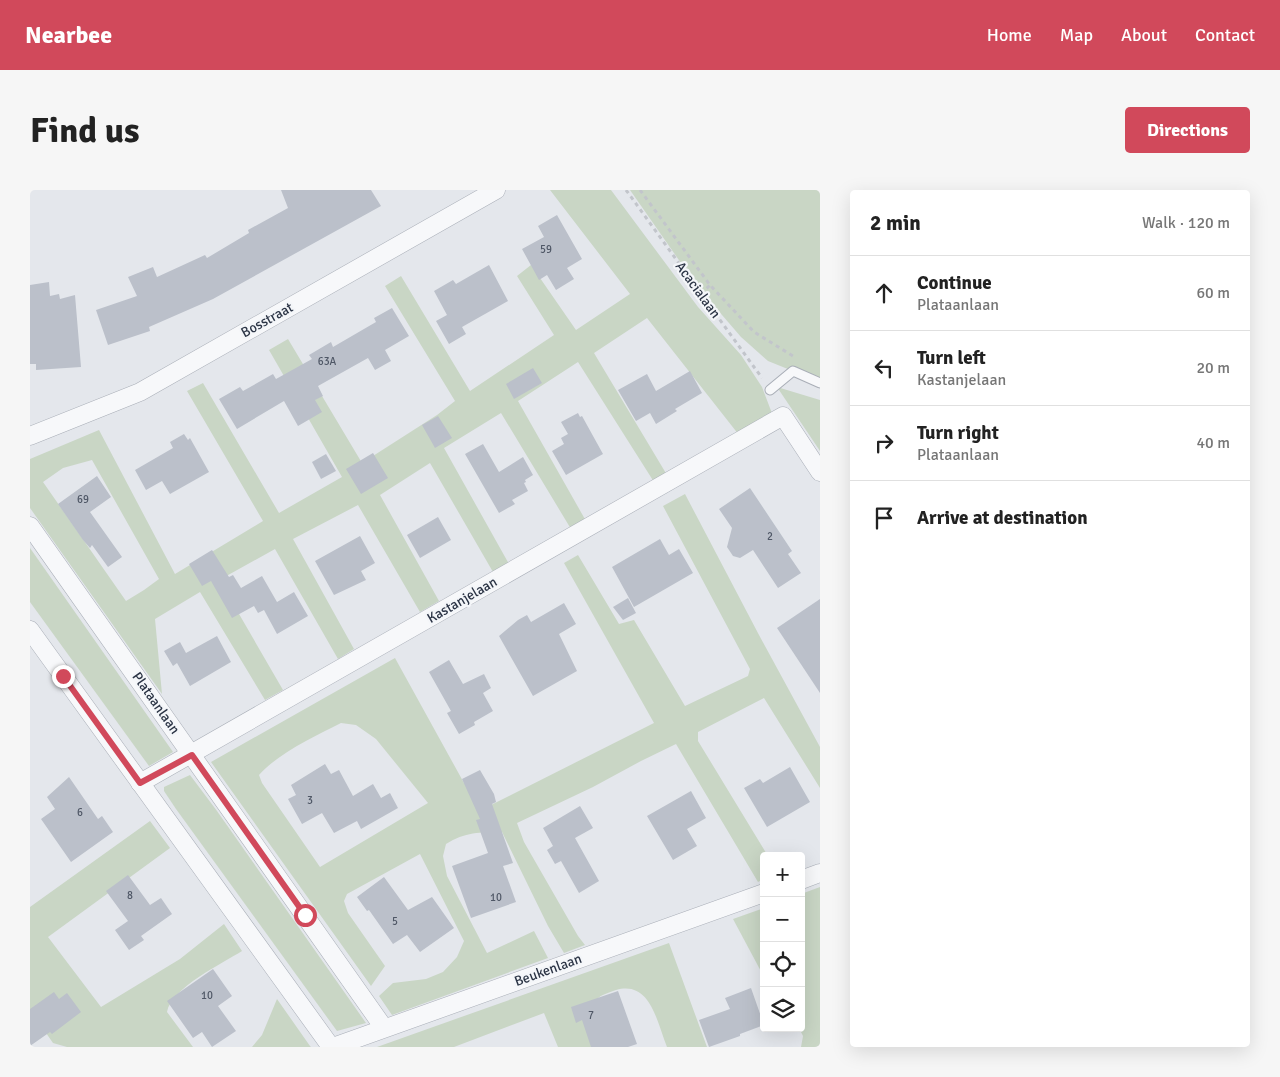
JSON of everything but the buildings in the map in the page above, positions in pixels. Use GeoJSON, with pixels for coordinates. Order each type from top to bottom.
{"type":"FeatureCollection","features":[{"type":"Feature","properties":{"kind":"street","name":"Bosstraat"},"geometry":{"type":"LineString","coordinates":[[30,436],[140,392],[496,190]]}},
{"type":"Feature","properties":{"kind":"street","name":"Kastanjelaan"},"geometry":{"type":"LineString","coordinates":[[140,783],[783,416],[820,472]]}},
{"type":"Feature","properties":{"kind":"street","name":"Plataanlaan"},"geometry":{"type":"LineString","coordinates":[[30,526],[384,1028]]}},
{"type":"Feature","properties":{"kind":"street"},"geometry":{"type":"LineString","coordinates":[[30,630],[332,1047]]}},
{"type":"Feature","properties":{"kind":"street"},"geometry":{"type":"LineString","coordinates":[[805,879],[820,873]]}},
{"type":"Feature","properties":{"kind":"street","name":"Beukenlaan"},"geometry":{"type":"LineString","coordinates":[[332,1047],[760,894]]}},
{"type":"Feature","properties":{"kind":"lane"},"geometry":{"type":"LineString","coordinates":[[770,390],[792,371],[820,383]]}},
{"type":"Feature","properties":{"kind":"path","name":"Acacialaan"},"geometry":{"type":"LineString","coordinates":[[626,190],[770,390]]}},
{"type":"Feature","properties":{"kind":"path"},"geometry":{"type":"LineString","coordinates":[[640,190],[710,285],[754,332],[800,360],[792,371]]}},
{"type":"Feature","properties":{"kind":"path"},"geometry":{"type":"LineString","coordinates":[[701,294],[710,285]]}},
{"type":"Feature","properties":{"kind":"green space"},"geometry":{"type":"Polygon","coordinates":[[[550,190],[611,190],[698,307],[741,355],[762,387],[773,416],[739,435],[647,318],[594,353],[667,475],[654,482],[578,362],[518,401],[586,521],[571,529],[501,413],[444,448],[509,564],[493,572],[430,463],[380,495],[439,601],[420,612],[358,505],[293,539],[354,649],[338,659],[275,549],[221,579],[228,595],[283,690],[265,700],[200,592],[155,619],[162,694],[30,508],[30,459],[99,430],[175,574],[263,521],[187,391],[203,383],[279,513],[342,477],[269,350],[288,339],[362,463],[437,415],[455,401],[385,286],[401,276],[470,391],[554,335],[517,276],[531,265],[576,330],[630,294],[550,190]],[[92,460],[63,468],[43,482],[126,601],[159,579],[92,460]]]}},
{"type":"Feature","properties":{"kind":"green space"},"geometry":{"type":"Polygon","coordinates":[[[630,190],[820,190],[820,382],[768,361],[741,337],[697,286],[630,190]]]}},
{"type":"Feature","properties":{"kind":"green space"},"geometry":{"type":"Polygon","coordinates":[[[777,387],[820,400],[820,451],[777,387]]]}},
{"type":"Feature","properties":{"kind":"green space"},"geometry":{"type":"Polygon","coordinates":[[[685,494],[820,747],[820,788],[764,698],[698,732],[698,741],[766,852],[760,852],[760,881],[758,882],[676,744],[593,787],[517,823],[524,842],[585,945],[564,953],[548,926],[502,832],[473,834],[453,840],[446,844],[443,856],[447,876],[487,953],[534,931],[548,958],[392,1015],[379,996],[393,983],[426,979],[443,972],[457,957],[464,941],[420,854],[347,894],[344,901],[348,913],[385,966],[371,986],[211,762],[395,658],[464,783],[483,809],[654,723],[564,563],[578,555],[619,624],[634,620],[685,706],[748,676],[750,669],[663,506],[685,494]],[[341,723],[287,752],[259,775],[262,783],[320,867],[428,803],[376,739],[356,725],[341,723]]]}},
{"type":"Feature","properties":{"kind":"green space"},"geometry":{"type":"Polygon","coordinates":[[[30,548],[173,752],[149,766],[30,602],[30,548]]]}},
{"type":"Feature","properties":{"kind":"green space"},"geometry":{"type":"Polygon","coordinates":[[[190,775],[366,1023],[337,1031],[176,809],[164,791],[164,787],[190,775]]]}},
{"type":"Feature","properties":{"kind":"green space"},"geometry":{"type":"Polygon","coordinates":[[[150,821],[170,848],[48,937],[101,1007],[180,959],[224,924],[242,951],[187,985],[171,1003],[167,1012],[193,1047],[67,1047],[53,1043],[30,1010],[30,907],[150,821]]]}},
{"type":"Feature","properties":{"kind":"green space"},"geometry":{"type":"Polygon","coordinates":[[[820,887],[820,1047],[801,1047],[803,1036],[801,1032],[805,1032],[805,893],[820,887]]]}},
{"type":"Feature","properties":{"kind":"green space"},"geometry":{"type":"Polygon","coordinates":[[[760,909],[760,970],[733,919],[760,909]]]}},
{"type":"Feature","properties":{"kind":"green space"},"geometry":{"type":"Polygon","coordinates":[[[669,943],[707,1047],[667,1047],[656,1016],[645,997],[637,991],[628,989],[616,990],[596,1000],[604,1047],[558,1047],[544,1013],[454,1047],[377,1047],[669,943]]]}},
{"type":"Feature","properties":{"kind":"green space"},"geometry":{"type":"Polygon","coordinates":[[[277,999],[311,1047],[252,1047],[262,1035],[277,999]]]}},
{"type":"Feature","properties":{"kind":"route"},"geometry":{"type":"LineString","coordinates":[[63,676],[140,783],[192,755],[305,915]]}}]}
